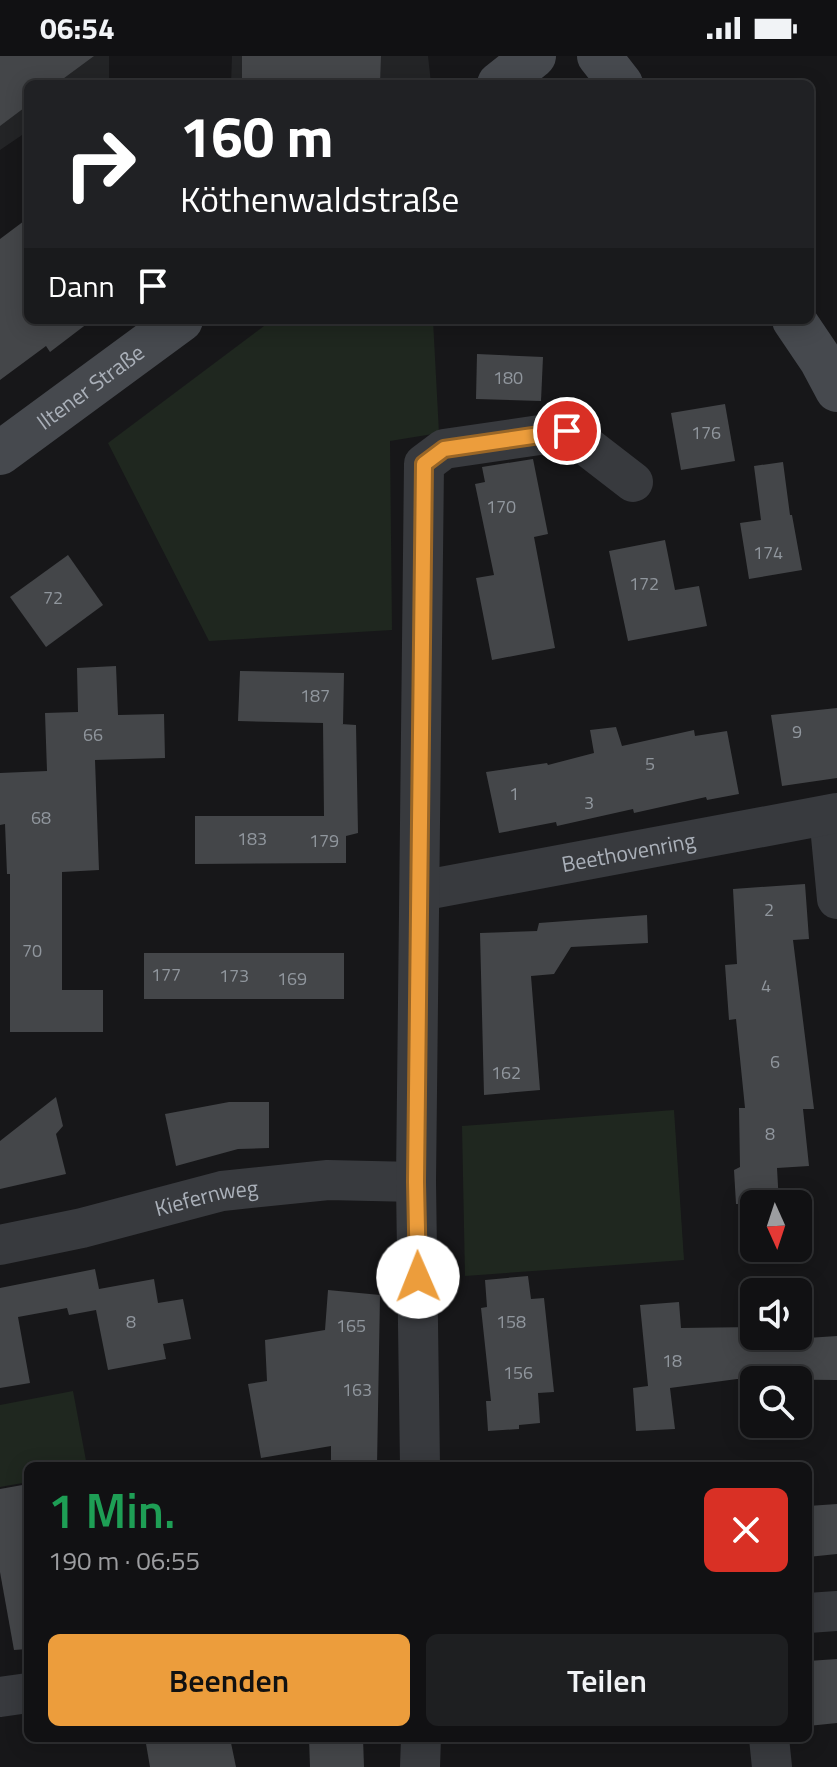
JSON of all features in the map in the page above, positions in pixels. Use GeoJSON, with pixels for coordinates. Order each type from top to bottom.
{"type":"FeatureCollection","features":[{"type":"Feature","properties":{"kind":"street"},"geometry":{"type":"LineString","coordinates":[[504,80],[534,56]]}},
{"type":"Feature","properties":{"kind":"street"},"geometry":{"type":"LineString","coordinates":[[599,56],[618,80]]}},
{"type":"Feature","properties":{"kind":"street","name":"Iltener Straße"},"geometry":{"type":"LineString","coordinates":[[0,453],[176,324]]}},
{"type":"Feature","properties":{"kind":"street"},"geometry":{"type":"LineString","coordinates":[[797,324],[837,390]]}},
{"type":"Feature","properties":{"kind":"street"},"geometry":{"type":"LineString","coordinates":[[420,1462],[416,1182],[424,464],[444,449],[567,431],[633,482]]}},
{"type":"Feature","properties":{"kind":"street"},"geometry":{"type":"LineString","coordinates":[[833,814],[837,899]]}},
{"type":"Feature","properties":{"kind":"street","name":"Beethovenring"},"geometry":{"type":"LineString","coordinates":[[420,891],[833,814]]}},
{"type":"Feature","properties":{"kind":"street","name":"Kiefernweg"},"geometry":{"type":"LineString","coordinates":[[0,1245],[82,1228],[222,1191],[328,1180],[416,1182]]}},
{"type":"Feature","properties":{"kind":"street"},"geometry":{"type":"LineString","coordinates":[[812,1613],[837,1611]]}},
{"type":"Feature","properties":{"kind":"street"},"geometry":{"type":"LineString","coordinates":[[0,1697],[24,1694]]}},
{"type":"Feature","properties":{"kind":"street"},"geometry":{"type":"LineString","coordinates":[[420,1767],[421,1742]]}},
{"type":"Feature","properties":{"kind":"street"},"geometry":{"type":"LineString","coordinates":[[769,1742],[772,1767]]}},
{"type":"Feature","properties":{"kind":"shaded area"},"geometry":{"type":"Polygon","coordinates":[[[0,56],[109,56],[109,78],[106,80],[24,80],[24,134],[0,150],[0,56]]]}},
{"type":"Feature","properties":{"kind":"shaded area"},"geometry":{"type":"Polygon","coordinates":[[[232,56],[428,56],[431,80],[231,80],[232,56]]]}},
{"type":"Feature","properties":{"kind":"shaded area"},"geometry":{"type":"Polygon","coordinates":[[[267,324],[433,324],[439,433],[390,441],[392,630],[209,641],[108,443],[267,324]]]}},
{"type":"Feature","properties":{"kind":"shaded area"},"geometry":{"type":"Polygon","coordinates":[[[674,1110],[684,1260],[465,1276],[462,1126],[674,1110]]]}},
{"type":"Feature","properties":{"kind":"shaded area"},"geometry":{"type":"Polygon","coordinates":[[[73,1391],[86,1462],[24,1462],[24,1483],[0,1487],[0,1405],[73,1391]]]}},
{"type":"Feature","properties":{"kind":"building"},"geometry":{"type":"Polygon","coordinates":[[[0,56],[94,56],[61,80],[24,80],[24,108],[0,126],[0,56]]]}},
{"type":"Feature","properties":{"kind":"building"},"geometry":{"type":"Polygon","coordinates":[[[242,56],[381,56],[380,80],[242,80],[242,56]]]}},
{"type":"Feature","properties":{"kind":"building"},"geometry":{"type":"Polygon","coordinates":[[[24,221],[24,324],[87,324],[50,352],[46,346],[0,380],[0,239],[24,221]]]}},
{"type":"Feature","properties":{"kind":"building"},"geometry":{"type":"Polygon","coordinates":[[[477,354],[543,357],[541,401],[476,399],[477,354]]]}},
{"type":"Feature","properties":{"kind":"building"},"geometry":{"type":"Polygon","coordinates":[[[725,404],[735,461],[681,470],[671,413],[725,404]]]}},
{"type":"Feature","properties":{"kind":"building"},"geometry":{"type":"Polygon","coordinates":[[[533,459],[548,534],[534,537],[555,648],[492,660],[476,578],[494,575],[475,484],[485,482],[482,467],[533,459]]]}},
{"type":"Feature","properties":{"kind":"building"},"geometry":{"type":"Polygon","coordinates":[[[783,462],[802,570],[749,579],[740,523],[761,520],[754,466],[783,462]]]}},
{"type":"Feature","properties":{"kind":"building"},"geometry":{"type":"Polygon","coordinates":[[[665,540],[675,590],[699,586],[707,626],[628,641],[609,551],[665,540]]]}},
{"type":"Feature","properties":{"kind":"building"},"geometry":{"type":"Polygon","coordinates":[[[68,555],[103,605],[46,647],[10,597],[68,555]]]}},
{"type":"Feature","properties":{"kind":"building"},"geometry":{"type":"Polygon","coordinates":[[[116,666],[118,715],[164,714],[165,758],[95,760],[99,870],[62,872],[62,990],[103,990],[103,1032],[10,1032],[10,874],[7,874],[5,824],[0,825],[0,773],[47,771],[45,713],[78,712],[77,668],[116,666]]]}},
{"type":"Feature","properties":{"kind":"building"},"geometry":{"type":"Polygon","coordinates":[[[240,671],[344,673],[341,724],[356,725],[358,833],[346,836],[346,863],[195,864],[195,816],[324,816],[323,723],[238,721],[240,671]]]}},
{"type":"Feature","properties":{"kind":"building"},"geometry":{"type":"Polygon","coordinates":[[[837,708],[837,778],[782,786],[771,715],[837,708]]]}},
{"type":"Feature","properties":{"kind":"building"},"geometry":{"type":"Polygon","coordinates":[[[616,727],[622,746],[694,730],[695,736],[727,731],[739,794],[499,833],[486,772],[548,765],[594,753],[590,730],[616,727]]]}},
{"type":"Feature","properties":{"kind":"building"},"geometry":{"type":"Polygon","coordinates":[[[805,884],[809,939],[793,940],[814,1109],[803,1109],[809,1166],[777,1168],[778,1190],[740,1190],[740,1204],[736,1204],[734,1170],[740,1167],[739,1108],[745,1108],[736,1019],[729,1020],[725,965],[737,964],[733,889],[805,884]]]}},
{"type":"Feature","properties":{"kind":"building"},"geometry":{"type":"Polygon","coordinates":[[[647,915],[648,943],[571,947],[554,974],[531,976],[540,1090],[484,1095],[480,933],[537,931],[539,923],[647,915]]]}},
{"type":"Feature","properties":{"kind":"building"},"geometry":{"type":"Polygon","coordinates":[[[144,953],[344,953],[344,999],[144,999],[144,953]]]}},
{"type":"Feature","properties":{"kind":"building"},"geometry":{"type":"Polygon","coordinates":[[[56,1097],[63,1126],[56,1134],[66,1174],[0,1189],[0,1141],[56,1097]]]}},
{"type":"Feature","properties":{"kind":"building"},"geometry":{"type":"Polygon","coordinates":[[[229,1102],[269,1102],[269,1148],[238,1149],[176,1166],[165,1114],[229,1102]]]}},
{"type":"Feature","properties":{"kind":"building"},"geometry":{"type":"Polygon","coordinates":[[[95,1269],[99,1289],[154,1279],[158,1303],[183,1299],[191,1339],[163,1344],[166,1359],[108,1370],[96,1310],[69,1315],[67,1308],[18,1317],[30,1383],[0,1388],[0,1288],[95,1269]]]}},
{"type":"Feature","properties":{"kind":"building"},"geometry":{"type":"Polygon","coordinates":[[[528,1276],[531,1299],[544,1298],[554,1392],[538,1393],[540,1423],[519,1425],[519,1429],[488,1431],[486,1401],[491,1401],[481,1308],[487,1307],[485,1280],[528,1276]]]}},
{"type":"Feature","properties":{"kind":"building"},"geometry":{"type":"Polygon","coordinates":[[[328,1290],[380,1295],[377,1462],[331,1462],[331,1446],[261,1458],[248,1384],[267,1381],[265,1340],[325,1330],[328,1290]]]}},
{"type":"Feature","properties":{"kind":"building"},"geometry":{"type":"Polygon","coordinates":[[[679,1302],[681,1328],[740,1327],[740,1350],[812,1350],[812,1338],[837,1336],[837,1380],[812,1380],[812,1366],[740,1366],[740,1379],[670,1388],[675,1429],[636,1431],[633,1388],[648,1386],[640,1305],[679,1302]]]}},
{"type":"Feature","properties":{"kind":"building"},"geometry":{"type":"Polygon","coordinates":[[[24,1485],[24,1649],[14,1650],[0,1572],[0,1489],[24,1485]]]}},
{"type":"Feature","properties":{"kind":"building"},"geometry":{"type":"Polygon","coordinates":[[[837,1504],[837,1554],[812,1557],[812,1506],[837,1504]]]}},
{"type":"Feature","properties":{"kind":"building"},"geometry":{"type":"Polygon","coordinates":[[[837,1659],[837,1723],[812,1726],[812,1661],[837,1659]]]}},
{"type":"Feature","properties":{"kind":"building"},"geometry":{"type":"Polygon","coordinates":[[[146,1742],[231,1742],[236,1767],[150,1767],[146,1742]]]}},
{"type":"Feature","properties":{"kind":"building"},"geometry":{"type":"Polygon","coordinates":[[[309,1742],[363,1742],[364,1767],[310,1767],[309,1742]]]}},
{"type":"Feature","properties":{"kind":"route"},"geometry":{"type":"LineString","coordinates":[[418,1277],[416,1182],[424,464],[444,449],[567,431]]}}]}
